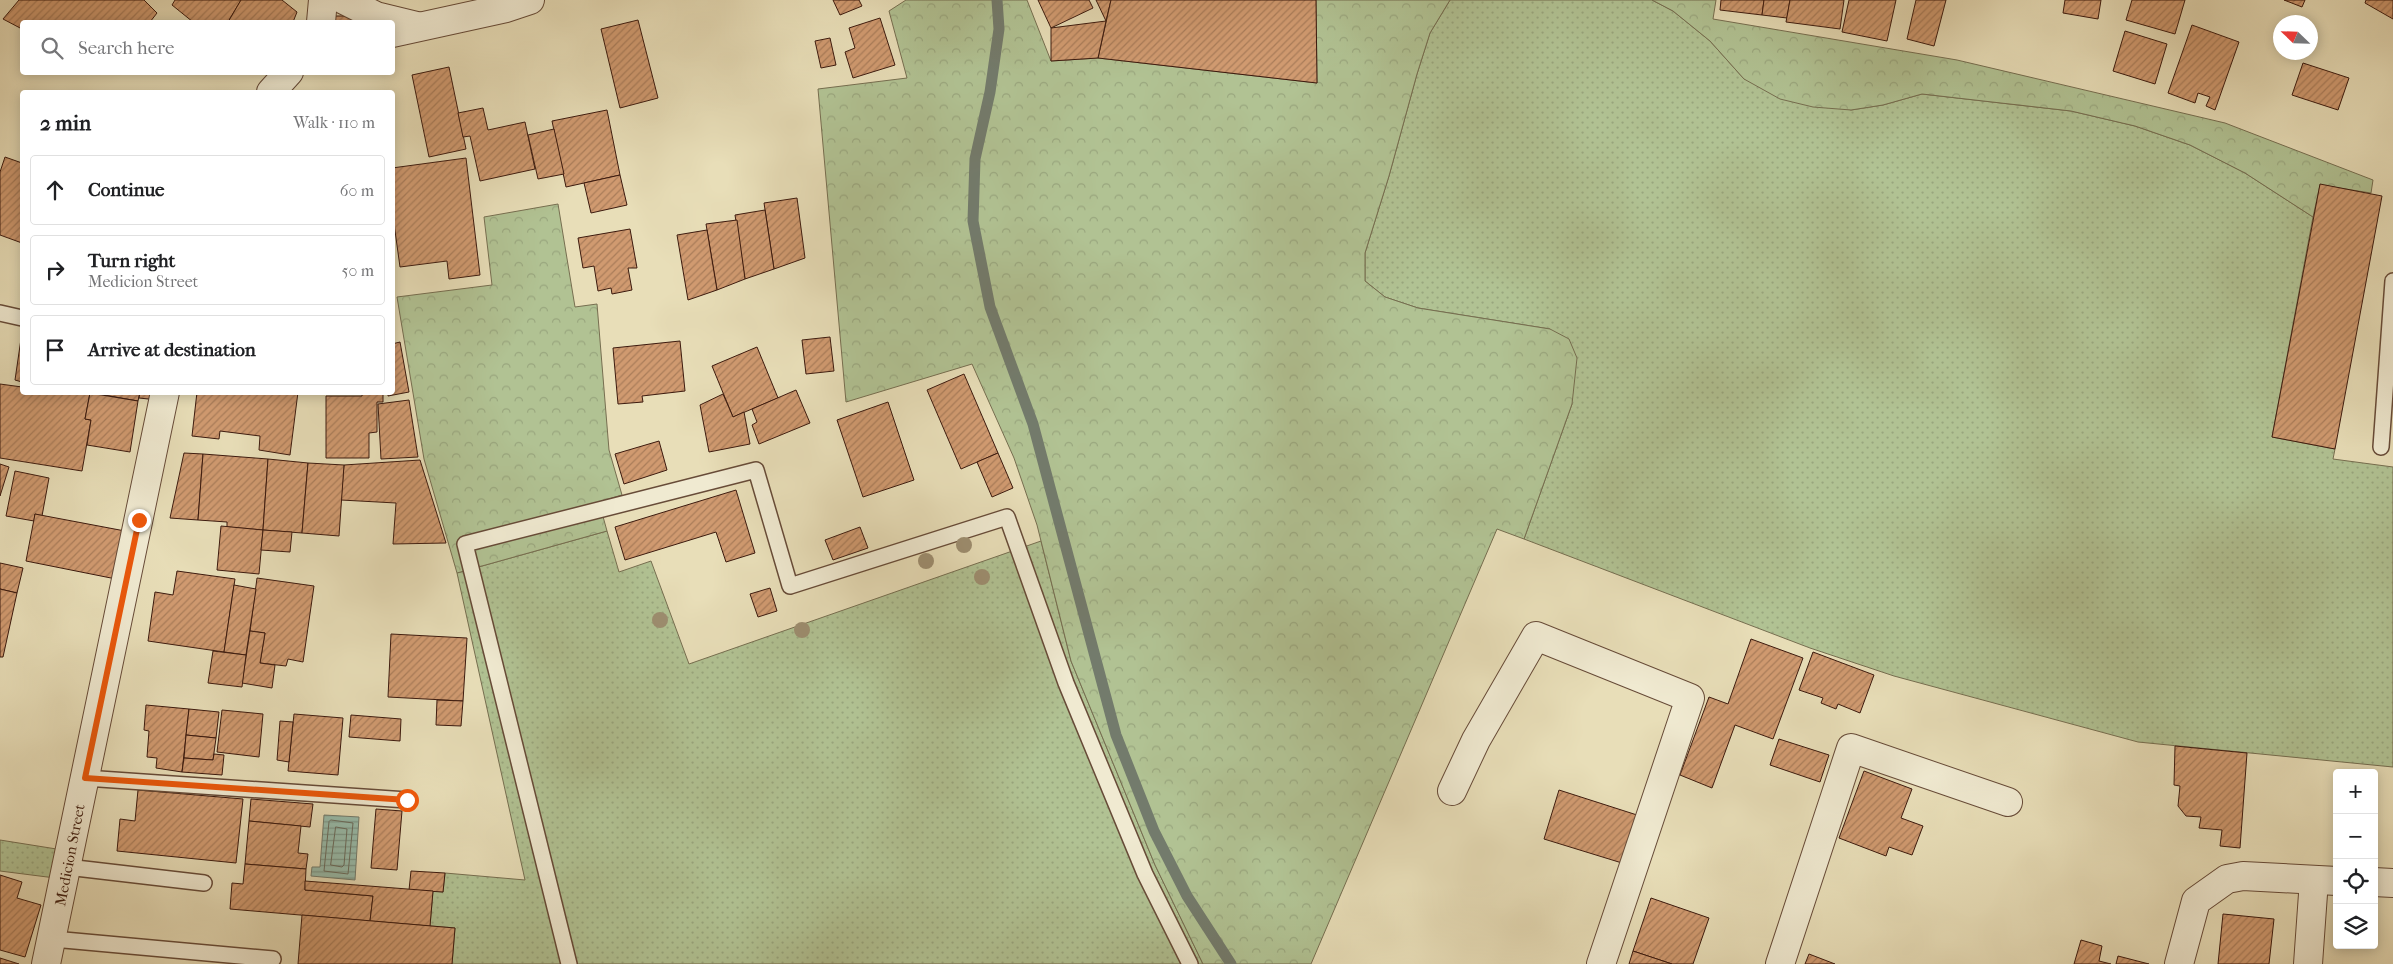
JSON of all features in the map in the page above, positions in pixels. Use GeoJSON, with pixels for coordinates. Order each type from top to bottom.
{"type":"FeatureCollection","features":[{"type":"Feature","properties":{"kind":"street"},"geometry":{"type":"LineString","coordinates":[[321,20],[323,0]]}},
{"type":"Feature","properties":{"kind":"street"},"geometry":{"type":"LineString","coordinates":[[344,0],[376,16],[393,20]]}},
{"type":"Feature","properties":{"kind":"street"},"geometry":{"type":"LineString","coordinates":[[395,32],[418,26],[440,24],[530,0]]}},
{"type":"Feature","properties":{"kind":"street"},"geometry":{"type":"LineString","coordinates":[[395,21],[418,26]]}},
{"type":"Feature","properties":{"kind":"street"},"geometry":{"type":"LineString","coordinates":[[273,90],[286,75]]}},
{"type":"Feature","properties":{"kind":"street","name":"Medicion Street"},"geometry":{"type":"LineString","coordinates":[[50,951],[164,395]]}},
{"type":"Feature","properties":{"kind":"street"},"geometry":{"type":"LineString","coordinates":[[1452,791],[1485,724],[1536,636],[1690,698],[1601,964]]}},
{"type":"Feature","properties":{"kind":"street"},"geometry":{"type":"LineString","coordinates":[[1780,964],[1851,748],[2008,802]]}},
{"type":"Feature","properties":{"kind":"street"},"geometry":{"type":"LineString","coordinates":[[2179,964],[2196,902],[2228,878],[2243,876],[2325,880],[2308,964]]}},
{"type":"Feature","properties":{"kind":"street"},"geometry":{"type":"LineString","coordinates":[[2378,882],[2393,883]]}},
{"type":"Feature","properties":{"kind":"lane"},"geometry":{"type":"LineString","coordinates":[[2380,447],[2393,281]]}},
{"type":"Feature","properties":{"kind":"lane"},"geometry":{"type":"LineString","coordinates":[[0,314],[20,318]]}},
{"type":"Feature","properties":{"kind":"lane"},"geometry":{"type":"LineString","coordinates":[[569,964],[465,544],[756,470],[790,586],[1007,517],[1026,564],[1066,683],[1145,874],[1190,964]]}},
{"type":"Feature","properties":{"kind":"lane"},"geometry":{"type":"LineString","coordinates":[[85,778],[407,800]]}},
{"type":"Feature","properties":{"kind":"lane"},"geometry":{"type":"LineString","coordinates":[[67,867],[204,883]]}},
{"type":"Feature","properties":{"kind":"lane"},"geometry":{"type":"LineString","coordinates":[[50,951],[273,959]]}},
{"type":"Feature","properties":{"kind":"green space"},"geometry":{"type":"Polygon","coordinates":[[[906,0],[1027,0],[1051,61],[1098,58],[1317,83],[1316,0],[1450,0],[1430,33],[1417,74],[1389,176],[1365,253],[1365,281],[1385,297],[1418,308],[1550,329],[1569,339],[1577,358],[1572,404],[1524,539],[1497,529],[1311,964],[1203,964],[1155,865],[1071,661],[1037,525],[1014,458],[972,364],[846,402],[818,89],[907,78],[889,11],[906,0]]]}},
{"type":"Feature","properties":{"kind":"green space"},"geometry":{"type":"Polygon","coordinates":[[[1450,0],[1652,0],[1673,11],[1710,41],[1744,79],[1851,110],[1883,105],[1922,94],[2071,111],[2135,126],[2190,145],[2245,173],[2313,217],[2272,437],[2335,449],[2333,459],[2393,467],[2393,767],[2138,742],[1894,676],[1810,648],[1524,539],[1572,404],[1550,329],[1418,308],[1385,297],[1365,281],[1365,253],[1389,176],[1417,74],[1430,33],[1450,0]]]}},
{"type":"Feature","properties":{"kind":"green space"},"geometry":{"type":"Polygon","coordinates":[[[1652,0],[1716,0],[1713,19],[1957,60],[2225,123],[2373,180],[2371,193],[2320,185],[2313,217],[2245,173],[2190,145],[2135,126],[2071,111],[1922,94],[1883,105],[1851,110],[1813,107],[1780,99],[1744,79],[1710,41],[1673,11],[1652,0]]]}},
{"type":"Feature","properties":{"kind":"green space"},"geometry":{"type":"Polygon","coordinates":[[[558,204],[575,307],[597,304],[609,450],[622,495],[599,502],[607,531],[457,573],[424,459],[397,297],[492,285],[484,217],[558,204]]]}},
{"type":"Feature","properties":{"kind":"green space"},"geometry":{"type":"Polygon","coordinates":[[[607,531],[619,572],[651,561],[689,664],[1041,541],[1071,661],[1155,865],[1203,964],[452,964],[455,928],[430,926],[433,891],[443,892],[445,873],[525,880],[457,573],[607,531]]]}},
{"type":"Feature","properties":{"kind":"green space"},"geometry":{"type":"Polygon","coordinates":[[[0,840],[69,851],[63,879],[0,871],[0,840]]]}},
{"type":"Feature","properties":{"kind":"water"},"geometry":{"type":"Polygon","coordinates":[[[324,815],[359,817],[355,880],[311,876],[312,867],[320,867],[324,815]]]}},
{"type":"Feature","properties":{"kind":"building"},"geometry":{"type":"Polygon","coordinates":[[[19,0],[144,0],[157,13],[152,20],[20,20],[20,28],[3,19],[19,0]]]}},
{"type":"Feature","properties":{"kind":"building"},"geometry":{"type":"Polygon","coordinates":[[[175,0],[241,0],[229,20],[191,20],[172,5],[175,0]]]}},
{"type":"Feature","properties":{"kind":"building"},"geometry":{"type":"Polygon","coordinates":[[[241,0],[282,0],[297,12],[294,20],[229,20],[241,0]]]}},
{"type":"Feature","properties":{"kind":"building"},"geometry":{"type":"Polygon","coordinates":[[[833,0],[859,0],[862,6],[840,15],[833,0]]]}},
{"type":"Feature","properties":{"kind":"building"},"geometry":{"type":"Polygon","coordinates":[[[1038,0],[1089,0],[1093,8],[1051,28],[1038,0]]]}},
{"type":"Feature","properties":{"kind":"building"},"geometry":{"type":"Polygon","coordinates":[[[1096,0],[1111,0],[1106,21],[1096,0]]]}},
{"type":"Feature","properties":{"kind":"building"},"geometry":{"type":"Polygon","coordinates":[[[1111,0],[1316,0],[1317,83],[1098,58],[1111,0]]]}},
{"type":"Feature","properties":{"kind":"building"},"geometry":{"type":"Polygon","coordinates":[[[1721,0],[1764,0],[1762,15],[1720,10],[1721,0]]]}},
{"type":"Feature","properties":{"kind":"building"},"geometry":{"type":"Polygon","coordinates":[[[1764,0],[1790,0],[1787,18],[1762,15],[1764,0]]]}},
{"type":"Feature","properties":{"kind":"building"},"geometry":{"type":"Polygon","coordinates":[[[1790,0],[1844,0],[1840,29],[1786,22],[1790,0]]]}},
{"type":"Feature","properties":{"kind":"building"},"geometry":{"type":"Polygon","coordinates":[[[1849,0],[1896,0],[1887,41],[1842,32],[1849,0]]]}},
{"type":"Feature","properties":{"kind":"building"},"geometry":{"type":"Polygon","coordinates":[[[1916,0],[1946,0],[1934,46],[1907,39],[1916,0]]]}},
{"type":"Feature","properties":{"kind":"building"},"geometry":{"type":"Polygon","coordinates":[[[2065,0],[2101,0],[2098,19],[2063,13],[2065,0]]]}},
{"type":"Feature","properties":{"kind":"building"},"geometry":{"type":"Polygon","coordinates":[[[2132,0],[2185,0],[2175,34],[2126,20],[2132,0]]]}},
{"type":"Feature","properties":{"kind":"building"},"geometry":{"type":"Polygon","coordinates":[[[2284,0],[2305,0],[2302,7],[2284,0]]]}},
{"type":"Feature","properties":{"kind":"building"},"geometry":{"type":"Polygon","coordinates":[[[2366,0],[2393,0],[2393,19],[2365,3],[2366,0]]]}},
{"type":"Feature","properties":{"kind":"building"},"geometry":{"type":"Polygon","coordinates":[[[333,16],[351,16],[351,20],[333,20],[333,16]]]}},
{"type":"Feature","properties":{"kind":"building"},"geometry":{"type":"Polygon","coordinates":[[[880,18],[895,65],[853,78],[845,52],[855,48],[849,28],[880,18]]]}},
{"type":"Feature","properties":{"kind":"building"},"geometry":{"type":"Polygon","coordinates":[[[638,20],[658,98],[620,108],[601,29],[638,20]]]}},
{"type":"Feature","properties":{"kind":"building"},"geometry":{"type":"Polygon","coordinates":[[[1106,21],[1098,58],[1051,61],[1051,28],[1106,21]]]}},
{"type":"Feature","properties":{"kind":"building"},"geometry":{"type":"Polygon","coordinates":[[[2192,25],[2239,42],[2215,110],[2206,106],[2210,97],[2198,93],[2195,103],[2168,93],[2192,25]]]}},
{"type":"Feature","properties":{"kind":"building"},"geometry":{"type":"Polygon","coordinates":[[[2125,31],[2167,44],[2155,84],[2113,71],[2125,31]]]}},
{"type":"Feature","properties":{"kind":"building"},"geometry":{"type":"Polygon","coordinates":[[[830,38],[836,65],[821,68],[815,41],[830,38]]]}},
{"type":"Feature","properties":{"kind":"building"},"geometry":{"type":"Polygon","coordinates":[[[2303,63],[2349,78],[2338,110],[2292,95],[2303,63]]]}},
{"type":"Feature","properties":{"kind":"building"},"geometry":{"type":"Polygon","coordinates":[[[449,67],[466,149],[429,157],[412,75],[449,67]]]}},
{"type":"Feature","properties":{"kind":"building"},"geometry":{"type":"Polygon","coordinates":[[[483,108],[488,130],[525,122],[535,169],[480,181],[470,136],[463,137],[458,113],[483,108]]]}},
{"type":"Feature","properties":{"kind":"building"},"geometry":{"type":"Polygon","coordinates":[[[607,110],[620,175],[566,187],[552,121],[607,110]]]}},
{"type":"Feature","properties":{"kind":"building"},"geometry":{"type":"Polygon","coordinates":[[[554,129],[564,174],[538,179],[528,135],[554,129]]]}},
{"type":"Feature","properties":{"kind":"building"},"geometry":{"type":"Polygon","coordinates":[[[5,157],[20,162],[20,242],[0,235],[0,172],[5,157]]]}},
{"type":"Feature","properties":{"kind":"building"},"geometry":{"type":"Polygon","coordinates":[[[466,158],[480,275],[449,279],[447,261],[400,267],[395,231],[395,168],[466,158]]]}},
{"type":"Feature","properties":{"kind":"building"},"geometry":{"type":"Polygon","coordinates":[[[620,175],[627,205],[591,213],[584,183],[620,175]]]}},
{"type":"Feature","properties":{"kind":"building"},"geometry":{"type":"Polygon","coordinates":[[[2320,184],[2382,196],[2335,449],[2272,437],[2320,184]]]}},
{"type":"Feature","properties":{"kind":"building"},"geometry":{"type":"Polygon","coordinates":[[[797,198],[805,258],[774,269],[764,203],[797,198]]]}},
{"type":"Feature","properties":{"kind":"building"},"geometry":{"type":"Polygon","coordinates":[[[765,210],[774,269],[745,279],[735,215],[765,210]]]}},
{"type":"Feature","properties":{"kind":"building"},"geometry":{"type":"Polygon","coordinates":[[[737,220],[745,279],[717,290],[706,224],[737,220]]]}},
{"type":"Feature","properties":{"kind":"building"},"geometry":{"type":"Polygon","coordinates":[[[630,229],[637,268],[628,268],[632,290],[612,294],[611,288],[598,291],[594,266],[583,268],[578,238],[630,229]]]}},
{"type":"Feature","properties":{"kind":"building"},"geometry":{"type":"Polygon","coordinates":[[[707,230],[717,290],[688,300],[677,235],[707,230]]]}},
{"type":"Feature","properties":{"kind":"building"},"geometry":{"type":"Polygon","coordinates":[[[830,337],[834,371],[806,374],[802,340],[830,337]]]}},
{"type":"Feature","properties":{"kind":"building"},"geometry":{"type":"Polygon","coordinates":[[[680,341],[685,391],[642,396],[643,402],[618,404],[613,348],[680,341]]]}},
{"type":"Feature","properties":{"kind":"building"},"geometry":{"type":"Polygon","coordinates":[[[400,342],[409,392],[395,395],[395,343],[400,342]]]}},
{"type":"Feature","properties":{"kind":"building"},"geometry":{"type":"Polygon","coordinates":[[[20,346],[20,381],[15,380],[20,346]]]}},
{"type":"Feature","properties":{"kind":"building"},"geometry":{"type":"Polygon","coordinates":[[[757,347],[778,398],[733,417],[712,366],[757,347]]]}},
{"type":"Feature","properties":{"kind":"building"},"geometry":{"type":"Polygon","coordinates":[[[964,374],[998,453],[961,469],[927,390],[964,374]]]}},
{"type":"Feature","properties":{"kind":"building"},"geometry":{"type":"Polygon","coordinates":[[[0,384],[20,387],[20,395],[90,395],[85,419],[91,420],[82,471],[0,458],[0,384]]]}},
{"type":"Feature","properties":{"kind":"building"},"geometry":{"type":"Polygon","coordinates":[[[796,390],[810,423],[759,444],[752,425],[757,422],[752,409],[796,390]]]}},
{"type":"Feature","properties":{"kind":"building"},"geometry":{"type":"Polygon","coordinates":[[[723,394],[733,417],[744,412],[750,444],[709,452],[700,405],[723,394]]]}},
{"type":"Feature","properties":{"kind":"building"},"geometry":{"type":"Polygon","coordinates":[[[90,395],[102,395],[138,401],[130,452],[87,445],[91,420],[85,419],[90,395]]]}},
{"type":"Feature","properties":{"kind":"building"},"geometry":{"type":"Polygon","coordinates":[[[104,395],[139,395],[138,401],[104,395]]]}},
{"type":"Feature","properties":{"kind":"building"},"geometry":{"type":"Polygon","coordinates":[[[140,395],[159,395],[158,400],[139,398],[140,395]]]}},
{"type":"Feature","properties":{"kind":"building"},"geometry":{"type":"Polygon","coordinates":[[[197,395],[298,395],[290,455],[259,450],[260,436],[220,431],[219,439],[192,436],[197,395]]]}},
{"type":"Feature","properties":{"kind":"building"},"geometry":{"type":"Polygon","coordinates":[[[383,395],[383,402],[377,402],[377,432],[369,433],[369,458],[326,458],[326,396],[383,395]]]}},
{"type":"Feature","properties":{"kind":"building"},"geometry":{"type":"Polygon","coordinates":[[[409,400],[418,457],[381,459],[378,404],[409,400]]]}},
{"type":"Feature","properties":{"kind":"building"},"geometry":{"type":"Polygon","coordinates":[[[888,402],[914,480],[863,497],[837,420],[888,402]]]}},
{"type":"Feature","properties":{"kind":"building"},"geometry":{"type":"Polygon","coordinates":[[[659,441],[667,470],[624,484],[615,454],[659,441]]]}},
{"type":"Feature","properties":{"kind":"building"},"geometry":{"type":"Polygon","coordinates":[[[184,453],[203,454],[198,520],[170,518],[184,453]]]}},
{"type":"Feature","properties":{"kind":"building"},"geometry":{"type":"Polygon","coordinates":[[[998,453],[1013,488],[992,497],[977,462],[998,453]]]}},
{"type":"Feature","properties":{"kind":"building"},"geometry":{"type":"Polygon","coordinates":[[[203,454],[268,459],[263,530],[227,527],[227,522],[198,520],[203,454]]]}},
{"type":"Feature","properties":{"kind":"building"},"geometry":{"type":"Polygon","coordinates":[[[268,459],[308,463],[302,533],[263,530],[268,459]]]}},
{"type":"Feature","properties":{"kind":"building"},"geometry":{"type":"Polygon","coordinates":[[[420,460],[446,543],[393,544],[396,503],[341,500],[344,465],[420,460]]]}},
{"type":"Feature","properties":{"kind":"building"},"geometry":{"type":"Polygon","coordinates":[[[308,463],[344,465],[339,536],[302,533],[308,463]]]}},
{"type":"Feature","properties":{"kind":"building"},"geometry":{"type":"Polygon","coordinates":[[[0,464],[9,467],[0,496],[0,464]]]}},
{"type":"Feature","properties":{"kind":"building"},"geometry":{"type":"Polygon","coordinates":[[[15,471],[49,478],[42,516],[35,514],[34,521],[6,516],[15,471]]]}},
{"type":"Feature","properties":{"kind":"building"},"geometry":{"type":"Polygon","coordinates":[[[736,490],[755,553],[726,562],[716,532],[625,560],[615,527],[736,490]]]}},
{"type":"Feature","properties":{"kind":"building"},"geometry":{"type":"Polygon","coordinates":[[[35,514],[125,531],[116,579],[26,561],[35,514]]]}},
{"type":"Feature","properties":{"kind":"building"},"geometry":{"type":"Polygon","coordinates":[[[221,526],[263,530],[259,574],[217,570],[221,526]]]}},
{"type":"Feature","properties":{"kind":"building"},"geometry":{"type":"Polygon","coordinates":[[[860,527],[868,548],[833,560],[825,540],[860,527]]]}},
{"type":"Feature","properties":{"kind":"building"},"geometry":{"type":"Polygon","coordinates":[[[263,530],[292,532],[290,552],[261,550],[263,530]]]}},
{"type":"Feature","properties":{"kind":"building"},"geometry":{"type":"Polygon","coordinates":[[[0,563],[23,568],[17,593],[0,589],[0,563]]]}},
{"type":"Feature","properties":{"kind":"building"},"geometry":{"type":"Polygon","coordinates":[[[177,571],[235,579],[224,652],[148,641],[155,592],[173,595],[177,571]]]}},
{"type":"Feature","properties":{"kind":"building"},"geometry":{"type":"Polygon","coordinates":[[[257,578],[314,586],[303,662],[288,659],[286,666],[260,663],[265,633],[250,631],[257,578]]]}},
{"type":"Feature","properties":{"kind":"building"},"geometry":{"type":"Polygon","coordinates":[[[234,585],[256,589],[246,655],[224,652],[234,585]]]}},
{"type":"Feature","properties":{"kind":"building"},"geometry":{"type":"Polygon","coordinates":[[[770,588],[777,611],[758,617],[750,594],[770,588]]]}},
{"type":"Feature","properties":{"kind":"building"},"geometry":{"type":"Polygon","coordinates":[[[0,589],[17,593],[3,657],[0,657],[0,589]]]}},
{"type":"Feature","properties":{"kind":"building"},"geometry":{"type":"Polygon","coordinates":[[[250,631],[265,633],[260,663],[275,665],[272,688],[242,683],[250,631]]]}},
{"type":"Feature","properties":{"kind":"building"},"geometry":{"type":"Polygon","coordinates":[[[391,634],[467,638],[463,701],[388,697],[391,634]]]}},
{"type":"Feature","properties":{"kind":"building"},"geometry":{"type":"Polygon","coordinates":[[[1751,639],[1803,658],[1773,739],[1735,725],[1712,788],[1680,775],[1709,697],[1728,704],[1751,639]]]}},
{"type":"Feature","properties":{"kind":"building"},"geometry":{"type":"Polygon","coordinates":[[[213,651],[246,655],[242,687],[208,683],[213,651]]]}},
{"type":"Feature","properties":{"kind":"building"},"geometry":{"type":"Polygon","coordinates":[[[1813,652],[1874,675],[1860,713],[1838,704],[1836,709],[1821,703],[1823,698],[1799,690],[1813,652]]]}},
{"type":"Feature","properties":{"kind":"building"},"geometry":{"type":"Polygon","coordinates":[[[437,700],[463,701],[461,726],[436,725],[437,700]]]}},
{"type":"Feature","properties":{"kind":"building"},"geometry":{"type":"Polygon","coordinates":[[[146,705],[189,709],[182,772],[156,768],[157,758],[147,757],[149,731],[144,730],[146,705]]]}},
{"type":"Feature","properties":{"kind":"building"},"geometry":{"type":"Polygon","coordinates":[[[189,709],[219,712],[216,738],[186,735],[189,709]]]}},
{"type":"Feature","properties":{"kind":"building"},"geometry":{"type":"Polygon","coordinates":[[[222,710],[263,714],[259,757],[217,752],[222,710]]]}},
{"type":"Feature","properties":{"kind":"building"},"geometry":{"type":"Polygon","coordinates":[[[294,714],[343,718],[338,775],[288,771],[294,714]]]}},
{"type":"Feature","properties":{"kind":"building"},"geometry":{"type":"Polygon","coordinates":[[[351,715],[401,719],[400,741],[349,737],[351,715]]]}},
{"type":"Feature","properties":{"kind":"building"},"geometry":{"type":"Polygon","coordinates":[[[280,721],[293,722],[289,762],[277,760],[280,721]]]}},
{"type":"Feature","properties":{"kind":"building"},"geometry":{"type":"Polygon","coordinates":[[[186,735],[216,738],[213,760],[184,758],[186,735]]]}},
{"type":"Feature","properties":{"kind":"building"},"geometry":{"type":"Polygon","coordinates":[[[1779,739],[1829,755],[1820,782],[1770,765],[1779,739]]]}},
{"type":"Feature","properties":{"kind":"building"},"geometry":{"type":"Polygon","coordinates":[[[2175,746],[2247,753],[2240,848],[2220,846],[2222,830],[2199,828],[2201,817],[2186,816],[2178,806],[2180,786],[2174,785],[2175,746]]]}},
{"type":"Feature","properties":{"kind":"building"},"geometry":{"type":"Polygon","coordinates":[[[214,754],[224,755],[222,775],[182,772],[184,758],[213,760],[214,754]]]}},
{"type":"Feature","properties":{"kind":"building"},"geometry":{"type":"Polygon","coordinates":[[[1864,771],[1912,789],[1901,818],[1923,826],[1912,855],[1889,847],[1886,856],[1839,838],[1864,771]]]}},
{"type":"Feature","properties":{"kind":"building"},"geometry":{"type":"Polygon","coordinates":[[[138,790],[243,799],[236,863],[117,851],[120,819],[135,821],[138,790]]]}},
{"type":"Feature","properties":{"kind":"building"},"geometry":{"type":"Polygon","coordinates":[[[1559,790],[1637,815],[1622,863],[1544,839],[1559,790]]]}},
{"type":"Feature","properties":{"kind":"building"},"geometry":{"type":"Polygon","coordinates":[[[251,799],[313,804],[310,827],[249,821],[251,799]]]}},
{"type":"Feature","properties":{"kind":"building"},"geometry":{"type":"Polygon","coordinates":[[[376,809],[402,811],[397,870],[371,868],[376,809]]]}},
{"type":"Feature","properties":{"kind":"building"},"geometry":{"type":"Polygon","coordinates":[[[249,821],[301,826],[298,853],[308,854],[306,869],[245,864],[249,821]]]}},
{"type":"Feature","properties":{"kind":"building"},"geometry":{"type":"Polygon","coordinates":[[[245,864],[306,869],[305,890],[373,896],[370,921],[230,909],[232,883],[243,884],[245,864]]]}},
{"type":"Feature","properties":{"kind":"building"},"geometry":{"type":"Polygon","coordinates":[[[411,871],[445,873],[443,892],[409,890],[411,871]]]}},
{"type":"Feature","properties":{"kind":"building"},"geometry":{"type":"Polygon","coordinates":[[[0,875],[22,882],[17,898],[41,905],[25,957],[0,950],[0,875]]]}},
{"type":"Feature","properties":{"kind":"building"},"geometry":{"type":"Polygon","coordinates":[[[305,881],[433,891],[430,926],[370,921],[373,896],[305,890],[305,881]]]}},
{"type":"Feature","properties":{"kind":"building"},"geometry":{"type":"Polygon","coordinates":[[[1651,898],[1709,918],[1693,964],[1672,964],[1633,951],[1651,898]]]}},
{"type":"Feature","properties":{"kind":"building"},"geometry":{"type":"Polygon","coordinates":[[[2223,914],[2274,919],[2269,964],[2218,964],[2223,914]]]}},
{"type":"Feature","properties":{"kind":"building"},"geometry":{"type":"Polygon","coordinates":[[[302,915],[455,928],[452,964],[298,964],[302,915]]]}},
{"type":"Feature","properties":{"kind":"building"},"geometry":{"type":"Polygon","coordinates":[[[2081,940],[2102,946],[2099,961],[2111,964],[2074,964],[2081,940]]]}},
{"type":"Feature","properties":{"kind":"building"},"geometry":{"type":"Polygon","coordinates":[[[1633,951],[1672,964],[1629,964],[1633,951]]]}},
{"type":"Feature","properties":{"kind":"building"},"geometry":{"type":"Polygon","coordinates":[[[1809,954],[1835,964],[1805,964],[1809,954]]]}},
{"type":"Feature","properties":{"kind":"building"},"geometry":{"type":"Polygon","coordinates":[[[2118,956],[2149,964],[2116,964],[2118,956]]]}},
{"type":"Feature","properties":{"kind":"building"},"geometry":{"type":"Polygon","coordinates":[[[0,958],[19,964],[0,964],[0,958]]]}},
{"type":"Feature","properties":{"kind":"waterway"},"geometry":{"type":"LineString","coordinates":[[997,0],[999,29],[990,92],[975,159],[973,221],[990,307],[1033,424],[1116,735],[1154,831],[1187,896],[1231,964]]}},
{"type":"Feature","properties":{"kind":"route"},"geometry":{"type":"LineString","coordinates":[[139,520],[85,778],[407,800]]}}]}
